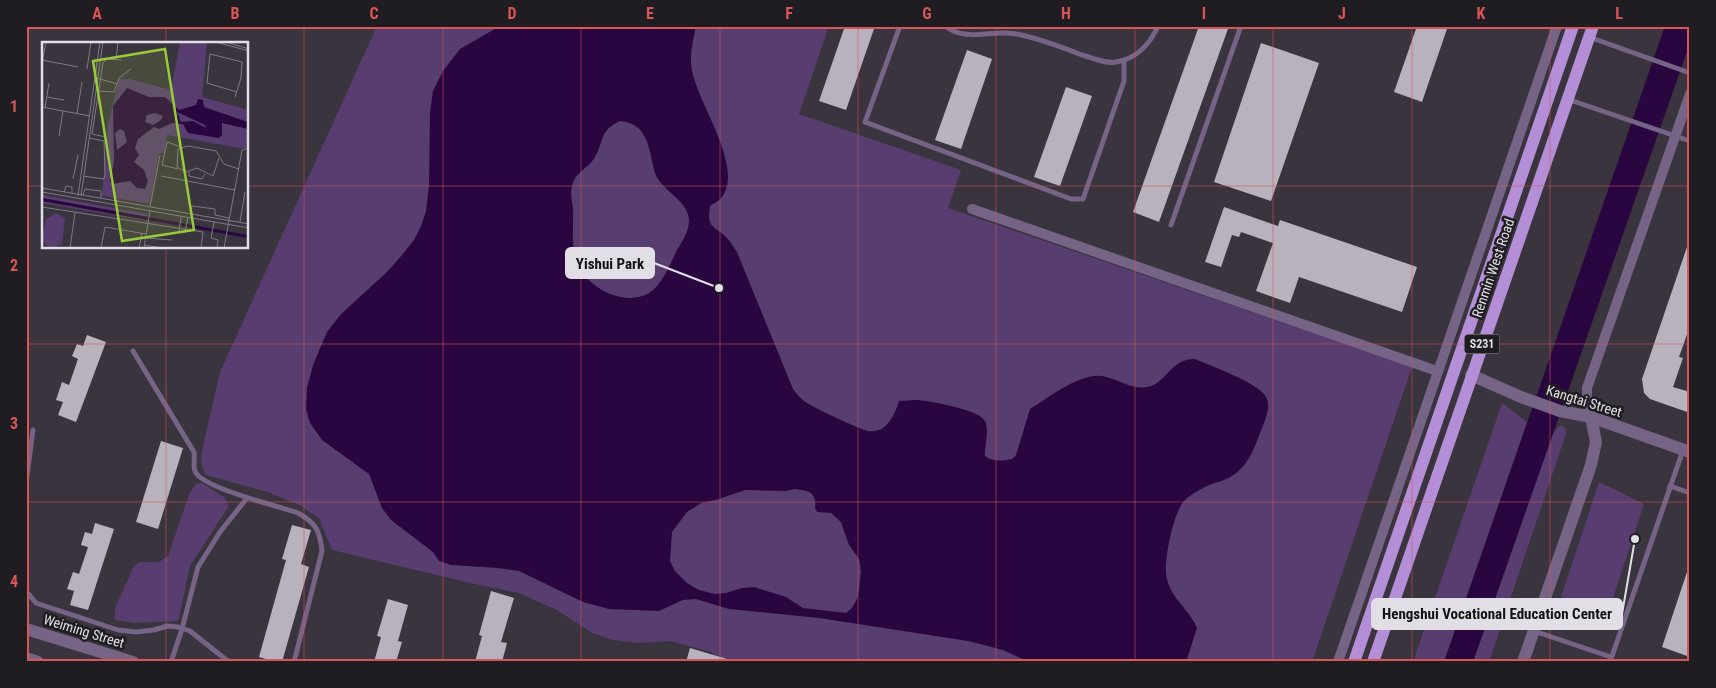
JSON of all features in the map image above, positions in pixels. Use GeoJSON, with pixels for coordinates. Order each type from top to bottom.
{"type":"FeatureCollection","features":[{"type":"Feature","properties":{"kind":"main road","name":"Renmin West Road"},"geometry":{"type":"LineString","coordinates":[[1354,662],[1573,26]]}},
{"type":"Feature","properties":{"kind":"main road","name":"Renmin West Road"},"geometry":{"type":"LineString","coordinates":[[1373,662],[1591,32]]}},
{"type":"Feature","properties":{"kind":"street"},"geometry":{"type":"LineString","coordinates":[[1338,662],[1557,26]]}},
{"type":"Feature","properties":{"kind":"street"},"geometry":{"type":"LineString","coordinates":[[1523,662],[1591,465],[1596,442],[1587,406],[1587,388],[1671,135],[1690,94]]}},
{"type":"Feature","properties":{"kind":"street"},"geometry":{"type":"LineString","coordinates":[[972,209],[1437,371]]}},
{"type":"Feature","properties":{"kind":"street","name":"Kangtai Street"},"geometry":{"type":"LineString","coordinates":[[1471,376],[1520,397],[1560,411],[1591,417],[1686,451]]}},
{"type":"Feature","properties":{"kind":"street","name":"Weiming Street"},"geometry":{"type":"LineString","coordinates":[[26,629],[133,662]]}},
{"type":"Feature","properties":{"kind":"street"},"geometry":{"type":"LineString","coordinates":[[26,658],[38,662]]}},
{"type":"Feature","properties":{"kind":"lane"},"geometry":{"type":"LineString","coordinates":[[900,26],[865,122],[1071,199],[1083,199],[1124,81],[1124,61]]}},
{"type":"Feature","properties":{"kind":"lane"},"geometry":{"type":"LineString","coordinates":[[945,26],[962,34],[980,36],[1005,32],[1028,36],[1098,60],[1114,63],[1124,61],[1136,55],[1148,43],[1158,26]]}},
{"type":"Feature","properties":{"kind":"lane"},"geometry":{"type":"LineString","coordinates":[[1171,225],[1241,26]]}},
{"type":"Feature","properties":{"kind":"lane"},"geometry":{"type":"LineString","coordinates":[[1591,32],[1637,54],[1688,72]]}},
{"type":"Feature","properties":{"kind":"lane"},"geometry":{"type":"LineString","coordinates":[[1567,98],[1690,141]]}},
{"type":"Feature","properties":{"kind":"lane"},"geometry":{"type":"LineString","coordinates":[[134,351],[194,452],[194,470],[198,476],[219,488],[298,513],[309,520],[320,535],[322,551],[294,662]]}},
{"type":"Feature","properties":{"kind":"lane"},"geometry":{"type":"LineString","coordinates":[[26,483],[33,430]]}},
{"type":"Feature","properties":{"kind":"lane"},"geometry":{"type":"LineString","coordinates":[[1534,631],[1610,660],[1670,486],[1686,451]]}},
{"type":"Feature","properties":{"kind":"lane"},"geometry":{"type":"LineString","coordinates":[[1670,486],[1690,493]]}},
{"type":"Feature","properties":{"kind":"lane"},"geometry":{"type":"LineString","coordinates":[[171,662],[182,629],[198,567],[220,532],[247,498]]}},
{"type":"Feature","properties":{"kind":"lane"},"geometry":{"type":"LineString","coordinates":[[26,591],[36,603],[118,630],[136,632],[167,626],[190,631],[229,662]]}},
{"type":"Feature","properties":{"kind":"shaded area"},"geometry":{"type":"Polygon","coordinates":[[[377,26],[829,26],[799,114],[961,170],[948,208],[1412,367],[1312,662],[726,662],[711,652],[670,641],[638,643],[613,640],[592,633],[557,610],[519,593],[332,550],[319,518],[299,505],[268,492],[206,475],[202,467],[201,455],[220,372],[377,26]]]}},
{"type":"Feature","properties":{"kind":"shaded area"},"geometry":{"type":"Polygon","coordinates":[[[500,26],[696,26],[691,54],[692,71],[723,150],[727,166],[728,181],[724,194],[710,206],[710,222],[713,227],[727,238],[737,252],[793,389],[808,404],[856,427],[874,431],[885,427],[895,412],[899,401],[922,400],[953,406],[974,413],[985,421],[987,429],[985,456],[1002,461],[1012,459],[1016,455],[1030,409],[1067,386],[1087,377],[1111,378],[1142,388],[1154,385],[1179,363],[1195,359],[1256,387],[1267,399],[1267,413],[1246,463],[1229,478],[1207,486],[1187,498],[1173,524],[1166,573],[1171,589],[1197,628],[1186,662],[1029,662],[1003,650],[968,641],[819,618],[729,609],[696,599],[683,600],[659,611],[609,609],[583,602],[519,571],[451,565],[439,561],[433,552],[391,520],[382,508],[369,474],[322,440],[310,423],[306,409],[307,388],[313,365],[327,332],[341,314],[387,272],[414,240],[421,226],[426,211],[429,185],[430,112],[433,91],[443,71],[460,49],[500,26]],[[620,121],[605,132],[595,157],[576,177],[572,186],[573,241],[578,265],[588,279],[612,294],[631,298],[649,293],[665,275],[688,229],[689,221],[685,207],[658,180],[649,147],[642,133],[630,123],[620,121]],[[794,489],[786,491],[745,490],[701,503],[687,512],[672,532],[670,561],[675,571],[687,583],[699,590],[715,594],[754,587],[786,597],[803,608],[846,613],[852,608],[858,597],[861,571],[859,559],[849,545],[841,522],[831,513],[817,512],[813,495],[807,491],[794,489]]]}},
{"type":"Feature","properties":{"kind":"shaded area"},"geometry":{"type":"Polygon","coordinates":[[[1665,26],[1690,26],[1690,43],[1473,662],[1444,662],[1665,26]]]}},
{"type":"Feature","properties":{"kind":"shaded area"},"geometry":{"type":"Polygon","coordinates":[[[1502,403],[1527,422],[1444,662],[1413,662],[1502,403]]]}},
{"type":"Feature","properties":{"kind":"shaded area"},"geometry":{"type":"Polygon","coordinates":[[[1561,425],[1565,427],[1566,434],[1489,662],[1473,662],[1551,435],[1561,425]]]}},
{"type":"Feature","properties":{"kind":"shaded area"},"geometry":{"type":"Polygon","coordinates":[[[1599,482],[1644,504],[1608,613],[1561,597],[1599,482]]]}},
{"type":"Feature","properties":{"kind":"shaded area"},"geometry":{"type":"Polygon","coordinates":[[[202,483],[224,497],[229,506],[190,566],[179,618],[177,621],[135,623],[115,620],[115,608],[134,566],[140,562],[159,562],[168,556],[190,492],[196,484],[202,483]]]}},
{"type":"Feature","properties":{"kind":"building"},"geometry":{"type":"Polygon","coordinates":[[[845,26],[875,26],[846,110],[819,101],[845,26]]]}},
{"type":"Feature","properties":{"kind":"building"},"geometry":{"type":"Polygon","coordinates":[[[1199,26],[1229,26],[1159,222],[1133,212],[1199,26]]]}},
{"type":"Feature","properties":{"kind":"building"},"geometry":{"type":"Polygon","coordinates":[[[1417,26],[1448,26],[1422,102],[1394,92],[1417,26]]]}},
{"type":"Feature","properties":{"kind":"building"},"geometry":{"type":"Polygon","coordinates":[[[1261,43],[1319,63],[1271,201],[1214,182],[1261,43]]]}},
{"type":"Feature","properties":{"kind":"building"},"geometry":{"type":"Polygon","coordinates":[[[967,50],[992,59],[961,149],[935,140],[967,50]]]}},
{"type":"Feature","properties":{"kind":"building"},"geometry":{"type":"Polygon","coordinates":[[[1066,87],[1092,96],[1060,186],[1034,177],[1066,87]]]}},
{"type":"Feature","properties":{"kind":"building"},"geometry":{"type":"Polygon","coordinates":[[[1224,207],[1278,226],[1280,220],[1417,267],[1402,312],[1299,277],[1290,303],[1256,291],[1273,243],[1241,232],[1239,237],[1232,235],[1221,267],[1205,262],[1224,207]]]}},
{"type":"Feature","properties":{"kind":"building"},"geometry":{"type":"Polygon","coordinates":[[[1688,244],[1690,245],[1690,326],[1679,357],[1683,358],[1673,387],[1690,392],[1690,413],[1650,399],[1644,393],[1642,379],[1688,244]]]}},
{"type":"Feature","properties":{"kind":"building"},"geometry":{"type":"Polygon","coordinates":[[[87,335],[106,342],[76,422],[58,415],[63,402],[56,400],[62,382],[69,385],[78,359],[72,356],[77,344],[83,346],[87,335]]]}},
{"type":"Feature","properties":{"kind":"building"},"geometry":{"type":"Polygon","coordinates":[[[161,441],[183,448],[158,529],[136,522],[161,441]]]}},
{"type":"Feature","properties":{"kind":"building"},"geometry":{"type":"Polygon","coordinates":[[[95,523],[114,529],[88,610],[70,605],[74,591],[67,589],[73,572],[79,574],[88,547],[81,545],[85,532],[92,534],[95,523]]]}},
{"type":"Feature","properties":{"kind":"building"},"geometry":{"type":"Polygon","coordinates":[[[292,525],[311,530],[301,564],[309,567],[282,662],[276,662],[259,657],[286,560],[282,559],[292,525]]]}},
{"type":"Feature","properties":{"kind":"building"},"geometry":{"type":"Polygon","coordinates":[[[1688,569],[1690,570],[1690,657],[1662,647],[1688,569]]]}},
{"type":"Feature","properties":{"kind":"building"},"geometry":{"type":"Polygon","coordinates":[[[491,591],[514,598],[501,642],[507,643],[502,662],[475,662],[482,636],[479,635],[491,591]]]}},
{"type":"Feature","properties":{"kind":"building"},"geometry":{"type":"Polygon","coordinates":[[[388,599],[408,605],[398,641],[402,642],[396,662],[374,662],[381,637],[377,636],[388,599]]]}},
{"type":"Feature","properties":{"kind":"building"},"geometry":{"type":"Polygon","coordinates":[[[690,648],[727,659],[726,662],[686,662],[690,648]]]}},
{"type":"Feature","properties":{"kind":"place","name":"Yishui Park"},"geometry":{"type":"Point","coordinates":[719,288]}},
{"type":"Feature","properties":{"kind":"place","name":"Hengshui Vocational Education Center"},"geometry":{"type":"Point","coordinates":[1635,539]}}]}
